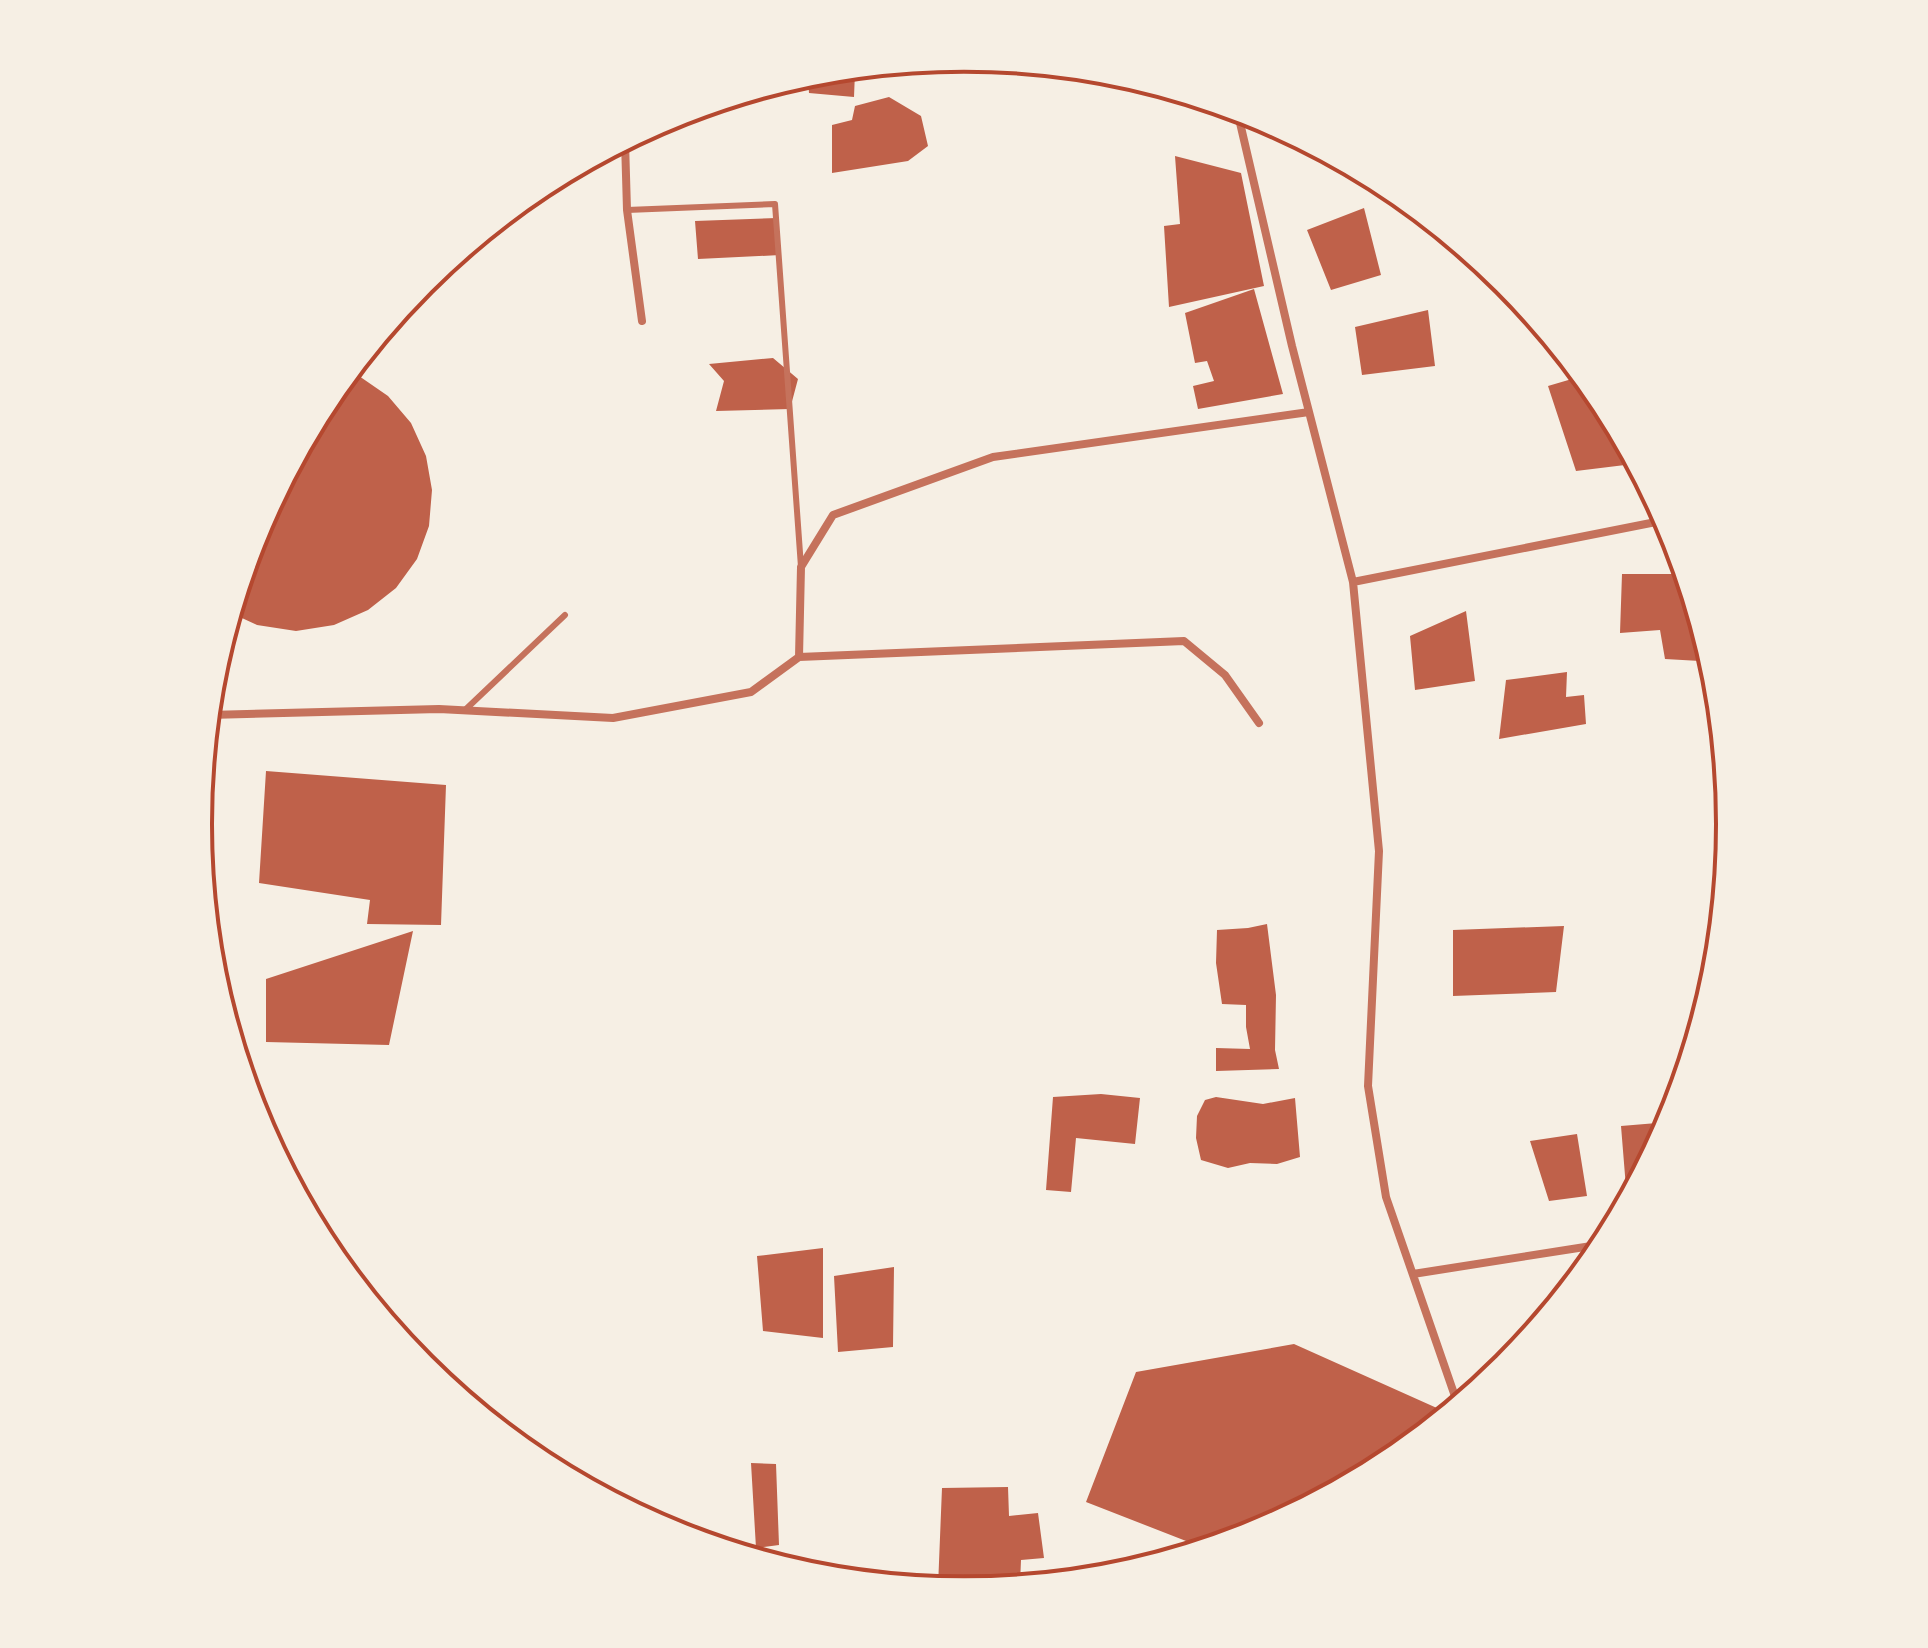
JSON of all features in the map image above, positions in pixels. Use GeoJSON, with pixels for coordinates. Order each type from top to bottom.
{"type":"FeatureCollection","features":[{"type":"Feature","properties":{"kind":"street"},"geometry":{"type":"LineString","coordinates":[[1241,125],[1353,582],[1379,851],[1368,1086],[1386,1197],[1454,1394]]}},
{"type":"Feature","properties":{"kind":"street"},"geometry":{"type":"LineString","coordinates":[[625,153],[627,210],[642,321]]}},
{"type":"Feature","properties":{"kind":"street"},"geometry":{"type":"LineString","coordinates":[[799,657],[801,567],[833,515],[993,457],[1309,412]]}},
{"type":"Feature","properties":{"kind":"street"},"geometry":{"type":"LineString","coordinates":[[1353,582],[1653,523]]}},
{"type":"Feature","properties":{"kind":"street"},"geometry":{"type":"LineString","coordinates":[[220,715],[465,710],[613,718],[751,692],[799,657],[1184,641],[1225,675],[1259,723]]}},
{"type":"Feature","properties":{"kind":"street"},"geometry":{"type":"LineString","coordinates":[[1413,1274],[1586,1247]]}},
{"type":"Feature","properties":{"kind":"lane"},"geometry":{"type":"LineString","coordinates":[[627,210],[775,204],[801,567]]}},
{"type":"Feature","properties":{"kind":"lane"},"geometry":{"type":"LineString","coordinates":[[465,710],[565,615]]}},
{"type":"Feature","properties":{"kind":"building"},"geometry":{"type":"Polygon","coordinates":[[[855,80],[854,97],[809,93],[809,88],[855,80]]]}},
{"type":"Feature","properties":{"kind":"building"},"geometry":{"type":"Polygon","coordinates":[[[889,97],[921,116],[928,146],[908,161],[832,173],[832,125],[852,120],[855,106],[889,97]]]}},
{"type":"Feature","properties":{"kind":"building"},"geometry":{"type":"Polygon","coordinates":[[[1175,156],[1241,173],[1264,286],[1169,307],[1164,226],[1180,224],[1175,156]]]}},
{"type":"Feature","properties":{"kind":"building"},"geometry":{"type":"Polygon","coordinates":[[[1364,208],[1381,275],[1331,290],[1307,230],[1364,208]]]}},
{"type":"Feature","properties":{"kind":"building"},"geometry":{"type":"Polygon","coordinates":[[[777,218],[780,255],[698,259],[695,221],[777,218]]]}},
{"type":"Feature","properties":{"kind":"building"},"geometry":{"type":"Polygon","coordinates":[[[1254,289],[1283,394],[1198,409],[1193,386],[1214,381],[1207,361],[1195,363],[1185,313],[1254,289]]]}},
{"type":"Feature","properties":{"kind":"building"},"geometry":{"type":"Polygon","coordinates":[[[1428,310],[1435,366],[1362,375],[1355,327],[1428,310]]]}},
{"type":"Feature","properties":{"kind":"building"},"geometry":{"type":"Polygon","coordinates":[[[773,358],[798,379],[790,409],[716,411],[724,381],[709,364],[773,358]]]}},
{"type":"Feature","properties":{"kind":"building"},"geometry":{"type":"Polygon","coordinates":[[[360,376],[388,396],[411,423],[426,456],[432,490],[429,526],[417,559],[396,588],[368,610],[334,625],[296,631],[257,625],[241,618],[269,536],[313,448],[360,376]]]}},
{"type":"Feature","properties":{"kind":"building"},"geometry":{"type":"Polygon","coordinates":[[[1570,379],[1624,465],[1576,471],[1548,386],[1570,379]]]}},
{"type":"Feature","properties":{"kind":"building"},"geometry":{"type":"Polygon","coordinates":[[[1622,574],[1673,574],[1698,661],[1665,659],[1660,630],[1620,633],[1622,574]]]}},
{"type":"Feature","properties":{"kind":"building"},"geometry":{"type":"Polygon","coordinates":[[[1466,611],[1475,681],[1415,690],[1410,636],[1466,611]]]}},
{"type":"Feature","properties":{"kind":"building"},"geometry":{"type":"Polygon","coordinates":[[[1567,672],[1566,697],[1584,695],[1586,724],[1499,739],[1506,680],[1567,672]]]}},
{"type":"Feature","properties":{"kind":"building"},"geometry":{"type":"Polygon","coordinates":[[[266,771],[446,785],[441,925],[367,924],[370,900],[259,883],[266,771]]]}},
{"type":"Feature","properties":{"kind":"building"},"geometry":{"type":"Polygon","coordinates":[[[1267,924],[1276,995],[1275,1050],[1279,1069],[1216,1071],[1216,1048],[1250,1049],[1246,1005],[1222,1004],[1216,963],[1217,930],[1267,924]]]}},
{"type":"Feature","properties":{"kind":"building"},"geometry":{"type":"Polygon","coordinates":[[[1564,926],[1556,992],[1453,996],[1453,930],[1564,926]]]}},
{"type":"Feature","properties":{"kind":"building"},"geometry":{"type":"Polygon","coordinates":[[[413,931],[389,1045],[266,1042],[266,979],[413,931]]]}},
{"type":"Feature","properties":{"kind":"building"},"geometry":{"type":"Polygon","coordinates":[[[1101,1094],[1140,1098],[1135,1144],[1076,1138],[1071,1192],[1046,1190],[1053,1097],[1101,1094]]]}},
{"type":"Feature","properties":{"kind":"building"},"geometry":{"type":"Polygon","coordinates":[[[1216,1097],[1263,1104],[1295,1098],[1300,1157],[1277,1164],[1250,1163],[1228,1168],[1201,1160],[1196,1138],[1197,1116],[1205,1100],[1216,1097]]]}},
{"type":"Feature","properties":{"kind":"building"},"geometry":{"type":"Polygon","coordinates":[[[1654,1123],[1625,1181],[1621,1126],[1654,1123]]]}},
{"type":"Feature","properties":{"kind":"building"},"geometry":{"type":"Polygon","coordinates":[[[1577,1134],[1587,1196],[1549,1201],[1530,1141],[1577,1134]]]}},
{"type":"Feature","properties":{"kind":"building"},"geometry":{"type":"Polygon","coordinates":[[[823,1248],[823,1338],[763,1331],[757,1256],[823,1248]]]}},
{"type":"Feature","properties":{"kind":"building"},"geometry":{"type":"Polygon","coordinates":[[[894,1267],[893,1347],[838,1352],[834,1276],[894,1267]]]}},
{"type":"Feature","properties":{"kind":"building"},"geometry":{"type":"Polygon","coordinates":[[[1294,1344],[1437,1408],[1382,1449],[1297,1498],[1252,1519],[1187,1542],[1086,1502],[1136,1372],[1294,1344]]]}},
{"type":"Feature","properties":{"kind":"building"},"geometry":{"type":"Polygon","coordinates":[[[751,1463],[776,1464],[779,1545],[756,1546],[751,1463]]]}},
{"type":"Feature","properties":{"kind":"building"},"geometry":{"type":"Polygon","coordinates":[[[1008,1487],[1009,1516],[1038,1513],[1044,1558],[1021,1560],[1020,1573],[938,1575],[942,1488],[1008,1487]]]}}]}
